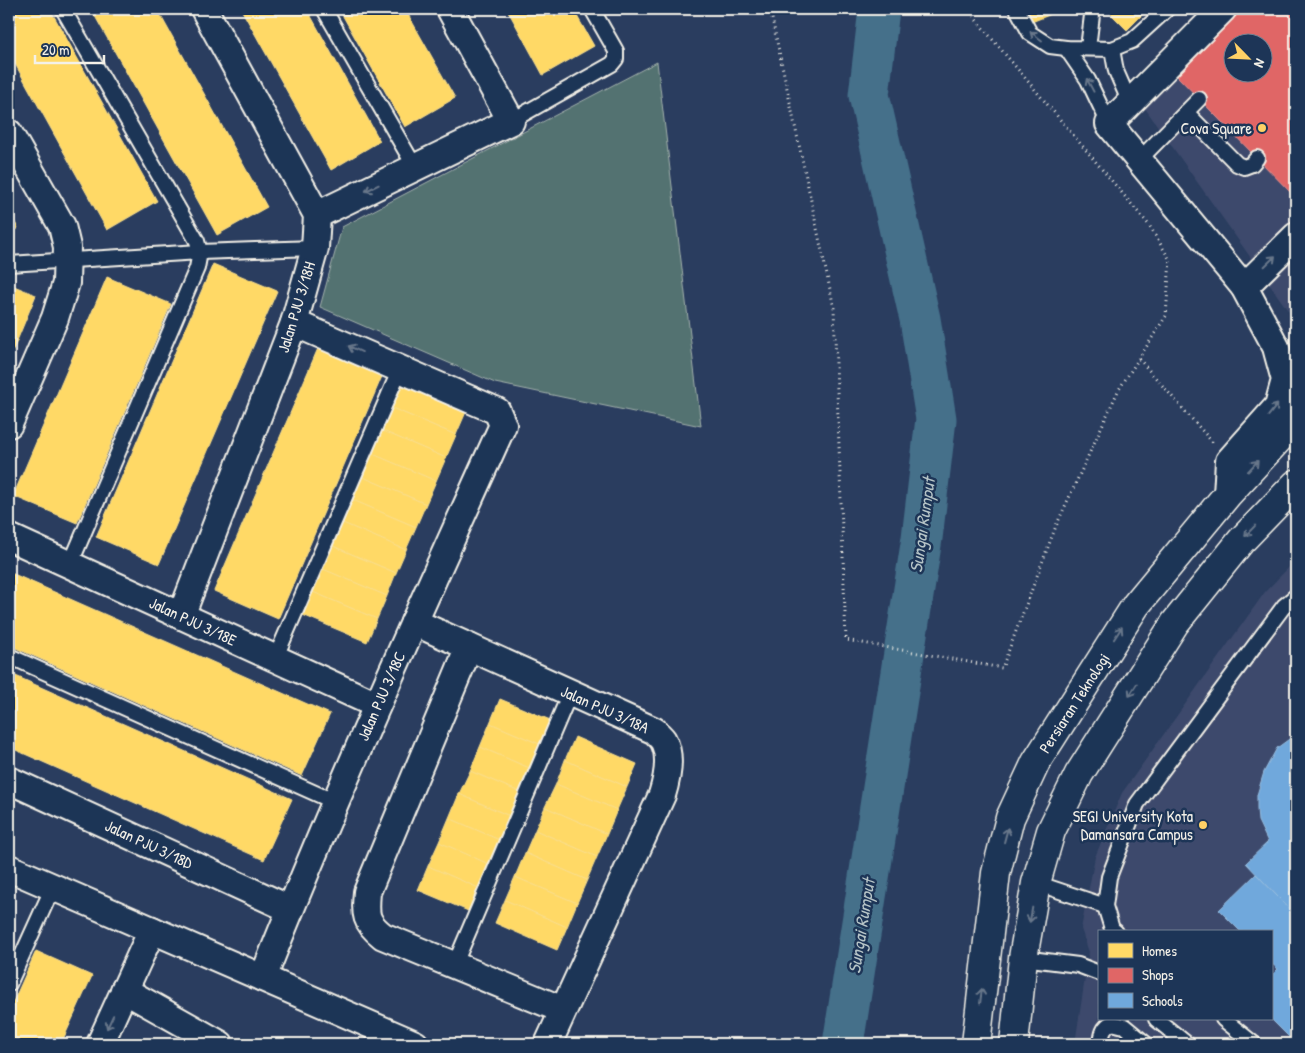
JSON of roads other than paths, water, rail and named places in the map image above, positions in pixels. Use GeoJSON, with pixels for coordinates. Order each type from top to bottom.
{"type":"FeatureCollection","features":[{"type":"Feature","properties":{"kind":"street"},"geometry":{"type":"LineString","coordinates":[[204,9],[317,215],[511,121],[450,9]]}},
{"type":"Feature","properties":{"kind":"street"},"geometry":{"type":"LineString","coordinates":[[1223,9],[1109,124],[1244,287],[1286,349],[1285,380],[1278,406],[1229,461],[1227,495]]}},
{"type":"Feature","properties":{"kind":"street"},"geometry":{"type":"LineString","coordinates":[[9,133],[62,226],[67,247],[66,284],[55,318],[9,424]]}},
{"type":"Feature","properties":{"kind":"street","name":"Jalan PJU 3/18H"},"geometry":{"type":"LineString","coordinates":[[181,616],[294,323],[315,248],[317,215]]}},
{"type":"Feature","properties":{"kind":"street"},"geometry":{"type":"LineString","coordinates":[[1244,287],[1296,236]]}},
{"type":"Feature","properties":{"kind":"street"},"geometry":{"type":"LineString","coordinates":[[294,323],[400,369]]}},
{"type":"Feature","properties":{"kind":"street","name":"Jalan PJU 3/18C"},"geometry":{"type":"LineString","coordinates":[[263,978],[290,909],[376,706],[503,425],[496,411],[400,369]]}},
{"type":"Feature","properties":{"kind":"street","name":"Persiaran Teknologi"},"geometry":{"type":"LineString","coordinates":[[976,1038],[996,873],[1010,818],[1032,770],[1136,604],[1227,495],[1294,429]]}},
{"type":"Feature","properties":{"kind":"street"},"geometry":{"type":"LineString","coordinates":[[1014,1044],[1023,958],[1036,883],[1051,831],[1078,774],[1175,623],[1240,541],[1296,484]]}},
{"type":"Feature","properties":{"kind":"street","name":"Jalan PJU 3/18E"},"geometry":{"type":"LineString","coordinates":[[10,540],[70,565],[376,706]]}},
{"type":"Feature","properties":{"kind":"street","name":"Jalan PJU 3/18A"},"geometry":{"type":"LineString","coordinates":[[414,622],[655,731],[663,740],[667,753],[667,776],[662,794],[548,1044]]}},
{"type":"Feature","properties":{"kind":"street"},"geometry":{"type":"LineString","coordinates":[[469,647],[367,892],[365,912],[371,926],[383,936],[564,1010]]}},
{"type":"Feature","properties":{"kind":"street","name":"Jalan PJU 3/18D"},"geometry":{"type":"LineString","coordinates":[[9,780],[290,909]]}},
{"type":"Feature","properties":{"kind":"street"},"geometry":{"type":"LineString","coordinates":[[9,868],[415,1044]]}},
{"type":"Feature","properties":{"kind":"street"},"geometry":{"type":"LineString","coordinates":[[100,1044],[152,930]]}},
{"type":"Feature","properties":{"kind":"street"},"geometry":{"type":"LineString","coordinates":[[124,990],[213,1042]]}},
{"type":"Feature","properties":{"kind":"lane"},"geometry":{"type":"LineString","coordinates":[[63,9],[198,242],[200,252],[197,268],[70,565]]}},
{"type":"Feature","properties":{"kind":"lane"},"geometry":{"type":"LineString","coordinates":[[324,9],[415,167]]}},
{"type":"Feature","properties":{"kind":"lane"},"geometry":{"type":"LineString","coordinates":[[511,121],[612,64],[616,59],[616,51],[592,9]]}},
{"type":"Feature","properties":{"kind":"lane"},"geometry":{"type":"LineString","coordinates":[[1017,9],[1030,34],[1050,46],[1112,49],[1132,42],[1167,9]]}},
{"type":"Feature","properties":{"kind":"lane"},"geometry":{"type":"LineString","coordinates":[[1088,48],[1092,15]]}},
{"type":"Feature","properties":{"kind":"lane"},"geometry":{"type":"LineString","coordinates":[[1066,48],[1088,80],[1109,124]]}},
{"type":"Feature","properties":{"kind":"lane"},"geometry":{"type":"LineString","coordinates":[[1112,49],[1116,71],[1130,103]]}},
{"type":"Feature","properties":{"kind":"lane"},"geometry":{"type":"LineString","coordinates":[[1139,160],[1199,99]]}},
{"type":"Feature","properties":{"kind":"lane"},"geometry":{"type":"LineString","coordinates":[[1186,112],[1237,164],[1244,167],[1252,164],[1257,158]]}},
{"type":"Feature","properties":{"kind":"lane"},"geometry":{"type":"LineString","coordinates":[[9,264],[200,252],[315,248]]}},
{"type":"Feature","properties":{"kind":"lane"},"geometry":{"type":"LineString","coordinates":[[275,659],[400,369]]}},
{"type":"Feature","properties":{"kind":"lane"},"geometry":{"type":"LineString","coordinates":[[1113,930],[1105,906],[1109,877],[1137,804],[1284,606],[1296,596]]}},
{"type":"Feature","properties":{"kind":"lane"},"geometry":{"type":"LineString","coordinates":[[9,656],[335,802]]}},
{"type":"Feature","properties":{"kind":"lane"},"geometry":{"type":"LineString","coordinates":[[454,966],[570,693]]}},
{"type":"Feature","properties":{"kind":"lane"},"geometry":{"type":"LineString","coordinates":[[1036,883],[1105,906]]}},
{"type":"Feature","properties":{"kind":"lane"},"geometry":{"type":"LineString","coordinates":[[9,984],[54,887]]}},
{"type":"Feature","properties":{"kind":"lane"},"geometry":{"type":"LineString","coordinates":[[1023,958],[1078,965],[1098,973]]}},
{"type":"Feature","properties":{"kind":"lane"},"geometry":{"type":"LineString","coordinates":[[1157,1020],[1187,1044]]}},
{"type":"Feature","properties":{"kind":"lane"},"geometry":{"type":"LineString","coordinates":[[1224,1020],[1254,1044]]}},
{"type":"Feature","properties":{"kind":"lane"},"geometry":{"type":"LineString","coordinates":[[1101,1044],[1102,1032],[1106,1026],[1112,1023],[1124,1026],[1146,1044]]}},
{"type":"Feature","properties":{"kind":"waterway","name":"Sungai Rumput"},"geometry":{"type":"LineString","coordinates":[[843,1044],[922,538],[936,419],[920,319],[869,95],[879,9]]}},
{"type":"Feature","properties":{"kind":"place","name":"Cova Square"},"geometry":{"type":"Point","coordinates":[1262,128]}},
{"type":"Feature","properties":{"kind":"place","name":"SEGI University Kota Damansara Campus"},"geometry":{"type":"Point","coordinates":[1203,825]}}]}
